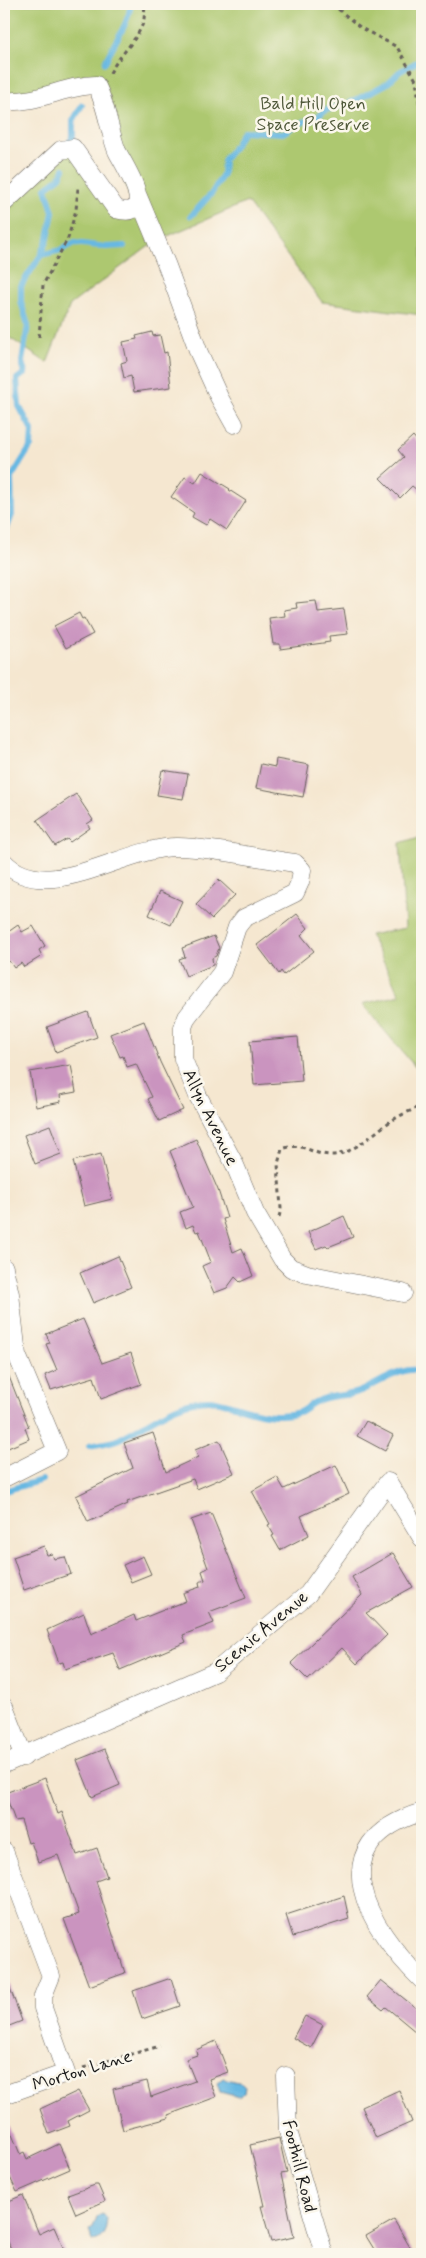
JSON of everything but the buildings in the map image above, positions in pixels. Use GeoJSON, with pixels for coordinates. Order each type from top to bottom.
{"type":"FeatureCollection","features":[{"type":"Feature","properties":{"kind":"street"},"geometry":{"type":"LineString","coordinates":[[4,101],[51,96],[86,85],[96,85],[116,149],[137,194],[181,302],[199,353],[219,397],[234,424]]}},
{"type":"Feature","properties":{"kind":"street"},"geometry":{"type":"LineString","coordinates":[[4,203],[61,150],[73,148],[116,209],[125,212],[133,209],[137,204],[137,194]]}},
{"type":"Feature","properties":{"kind":"street","name":"Allyn Avenue"},"geometry":{"type":"LineString","coordinates":[[4,862],[12,871],[31,878],[56,879],[150,851],[176,847],[295,863],[302,870],[300,882],[295,893],[244,918],[237,927],[222,972],[185,1022],[183,1059],[198,1096],[234,1162],[255,1213],[282,1259],[291,1268],[306,1274],[403,1293]]}},
{"type":"Feature","properties":{"kind":"street"},"geometry":{"type":"LineString","coordinates":[[4,1268],[10,1294],[17,1355],[57,1452],[4,1478]]}},
{"type":"Feature","properties":{"kind":"street","name":"Scenic Avenue"},"geometry":{"type":"LineString","coordinates":[[4,1764],[24,1757],[214,1672],[308,1594],[388,1482],[422,1538]]}},
{"type":"Feature","properties":{"kind":"street"},"geometry":{"type":"LineString","coordinates":[[4,1706],[24,1757]]}},
{"type":"Feature","properties":{"kind":"street"},"geometry":{"type":"LineString","coordinates":[[422,1812],[407,1817],[384,1830],[368,1847],[360,1862],[359,1878],[367,1904],[385,1936],[403,1961],[422,1980]]}},
{"type":"Feature","properties":{"kind":"street"},"geometry":{"type":"LineString","coordinates":[[4,1852],[51,1976],[43,1996],[43,2008],[66,2073]]}},
{"type":"Feature","properties":{"kind":"street","name":"Morton Lane"},"geometry":{"type":"LineString","coordinates":[[4,2095],[66,2073]]}},
{"type":"Feature","properties":{"kind":"street","name":"Foothill Road"},"geometry":{"type":"LineString","coordinates":[[286,2076],[288,2131],[324,2254]]}},
{"type":"Feature","properties":{"kind":"path"},"geometry":{"type":"LineString","coordinates":[[98,89],[143,23],[145,4]]}},
{"type":"Feature","properties":{"kind":"path"},"geometry":{"type":"LineString","coordinates":[[332,4],[362,28],[398,47],[416,80],[422,123]]}},
{"type":"Feature","properties":{"kind":"path"},"geometry":{"type":"LineString","coordinates":[[39,337],[43,285],[68,238],[76,210],[81,160]]}},
{"type":"Feature","properties":{"kind":"path"},"geometry":{"type":"LineString","coordinates":[[282,1209],[278,1164],[282,1149],[292,1145],[332,1155],[344,1153],[383,1128],[396,1117],[422,1105]]}},
{"type":"Feature","properties":{"kind":"path","name":"Morton Lane"},"geometry":{"type":"LineString","coordinates":[[66,2073],[160,2046]]}},
{"type":"Feature","properties":{"kind":"green space","name":"Bald Hill Open Space Preserve"},"geometry":{"type":"Polygon","coordinates":[[[4,4],[422,4],[422,315],[322,302],[247,202],[156,241],[70,305],[47,363],[4,334],[4,203],[73,148],[116,209],[133,209],[98,89],[4,101],[4,4]]]}},
{"type":"Feature","properties":{"kind":"green space"},"geometry":{"type":"Polygon","coordinates":[[[422,836],[422,1075],[362,1004],[400,995],[370,935],[405,928],[400,843],[422,836]]]}},
{"type":"Feature","properties":{"kind":"water"},"geometry":{"type":"Polygon","coordinates":[[[223,2078],[242,2083],[245,2086],[244,2093],[239,2097],[220,2092],[217,2083],[223,2078]]]}},
{"type":"Feature","properties":{"kind":"water"},"geometry":{"type":"Polygon","coordinates":[[[103,2214],[107,2219],[105,2230],[100,2239],[93,2241],[89,2230],[93,2227],[98,2216],[103,2214]]]}},
{"type":"Feature","properties":{"kind":"waterway"},"geometry":{"type":"LineString","coordinates":[[105,63],[124,27],[131,4]]}},
{"type":"Feature","properties":{"kind":"waterway"},"geometry":{"type":"LineString","coordinates":[[191,216],[212,193],[223,174],[224,160],[243,131],[283,133],[298,124],[317,117],[326,110],[350,103],[388,83],[399,72],[422,59]]}},
{"type":"Feature","properties":{"kind":"waterway"},"geometry":{"type":"LineString","coordinates":[[68,144],[73,137],[73,121],[82,105]]}},
{"type":"Feature","properties":{"kind":"waterway"},"geometry":{"type":"LineString","coordinates":[[41,255],[48,238],[53,212],[46,188],[60,177],[64,169]]}},
{"type":"Feature","properties":{"kind":"waterway"},"geometry":{"type":"LineString","coordinates":[[4,536],[12,515],[11,478],[31,446],[32,430],[19,406],[17,379],[25,373],[22,362],[28,325],[21,302],[21,286],[41,255],[61,250],[75,243],[106,247],[124,246]]}},
{"type":"Feature","properties":{"kind":"waterway"},"geometry":{"type":"LineString","coordinates":[[89,1446],[119,1439],[162,1414],[197,1401],[214,1400],[263,1414],[290,1414],[301,1411],[321,1399],[355,1393],[407,1370],[422,1372]]}},
{"type":"Feature","properties":{"kind":"waterway"},"geometry":{"type":"LineString","coordinates":[[4,1491],[42,1480]]}}]}
